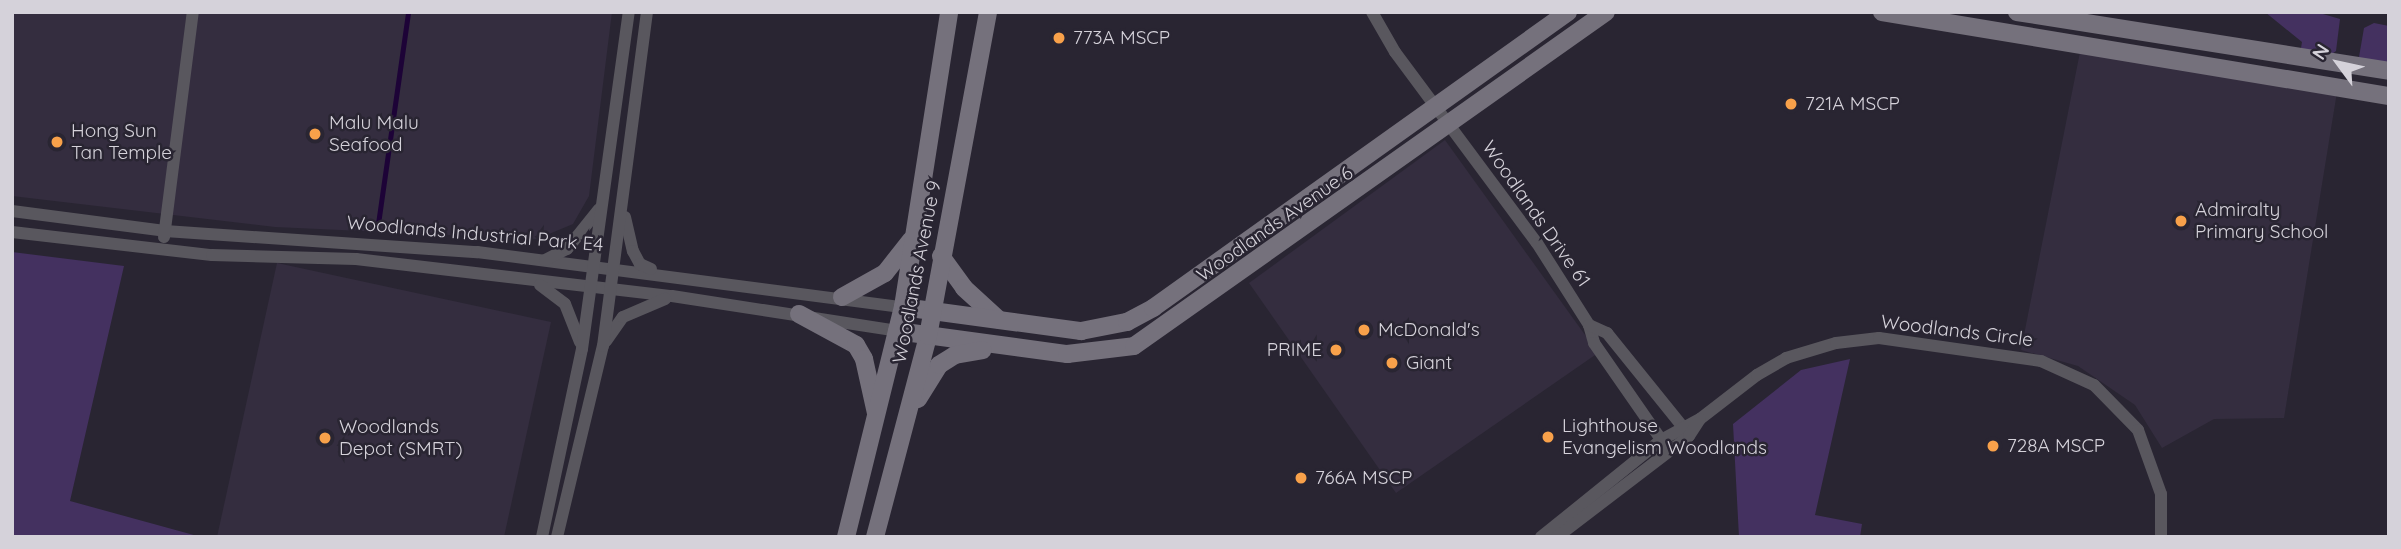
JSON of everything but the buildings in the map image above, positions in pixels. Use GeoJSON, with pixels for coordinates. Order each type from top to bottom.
{"type":"FeatureCollection","features":[{"type":"Feature","properties":{"kind":"street"},"geometry":{"type":"LineString","coordinates":[[162,248],[193,12]]}},
{"type":"Feature","properties":{"kind":"street"},"geometry":{"type":"LineString","coordinates":[[542,537],[582,349],[629,12]]}},
{"type":"Feature","properties":{"kind":"street"},"geometry":{"type":"LineString","coordinates":[[557,537],[603,346],[647,12]]}},
{"type":"Feature","properties":{"kind":"street","name":"Woodlands Avenue 9"},"geometry":{"type":"LineString","coordinates":[[846,537],[878,420],[903,307],[949,12]]}},
{"type":"Feature","properties":{"kind":"street","name":"Woodlands Avenue 9"},"geometry":{"type":"LineString","coordinates":[[875,537],[928,336],[988,12]]}},
{"type":"Feature","properties":{"kind":"street","name":"Woodlands Drive 61"},"geometry":{"type":"LineString","coordinates":[[1371,12],[1537,243],[1588,324],[1594,343],[1669,451]]}},
{"type":"Feature","properties":{"kind":"street","name":"Woodlands Avenue 6"},"geometry":{"type":"LineString","coordinates":[[932,311],[1081,331],[1127,322],[1275,222],[1435,104],[1568,12]]}},
{"type":"Feature","properties":{"kind":"street","name":"Woodlands Avenue 6"},"geometry":{"type":"LineString","coordinates":[[928,336],[1068,354],[1134,346],[1451,126],[1606,12]]}},
{"type":"Feature","properties":{"kind":"street"},"geometry":{"type":"LineString","coordinates":[[1882,12],[2389,96]]}},
{"type":"Feature","properties":{"kind":"street"},"geometry":{"type":"LineString","coordinates":[[2017,12],[2389,71]]}},
{"type":"Feature","properties":{"kind":"street"},"geometry":{"type":"LineString","coordinates":[[623,192],[628,241],[640,264],[661,274]]}},
{"type":"Feature","properties":{"kind":"street"},"geometry":{"type":"LineString","coordinates":[[544,260],[567,249],[601,205]]}},
{"type":"Feature","properties":{"kind":"street"},"geometry":{"type":"LineString","coordinates":[[14,232],[16,212]]}},
{"type":"Feature","properties":{"kind":"street","name":"Woodlands Industrial Park E4"},"geometry":{"type":"LineString","coordinates":[[16,212],[165,231],[595,265],[842,296],[932,311]]}},
{"type":"Feature","properties":{"kind":"street"},"geometry":{"type":"LineString","coordinates":[[104,242],[107,223]]}},
{"type":"Feature","properties":{"kind":"street","name":"Woodlands Industrial Park E4"},"geometry":{"type":"LineString","coordinates":[[14,232],[212,255],[356,259],[672,296],[928,336]]}},
{"type":"Feature","properties":{"kind":"street"},"geometry":{"type":"LineString","coordinates":[[842,296],[884,273],[913,237]]}},
{"type":"Feature","properties":{"kind":"street"},"geometry":{"type":"LineString","coordinates":[[941,256],[964,288],[999,320]]}},
{"type":"Feature","properties":{"kind":"street"},"geometry":{"type":"LineString","coordinates":[[528,280],[565,304],[582,349]]}},
{"type":"Feature","properties":{"kind":"street"},"geometry":{"type":"LineString","coordinates":[[603,346],[623,317],[672,296]]}},
{"type":"Feature","properties":{"kind":"street"},"geometry":{"type":"LineString","coordinates":[[799,314],[856,345],[864,359],[878,420]]}},
{"type":"Feature","properties":{"kind":"street","name":"Woodlands Drive 61"},"geometry":{"type":"LineString","coordinates":[[1588,324],[1607,333],[1685,431]]}},
{"type":"Feature","properties":{"kind":"street","name":"Woodlands Circle"},"geometry":{"type":"LineString","coordinates":[[1685,431],[1786,358],[1836,343],[1880,338],[2041,361],[2094,385],[2138,430],[2161,494],[2161,537]]}},
{"type":"Feature","properties":{"kind":"street"},"geometry":{"type":"LineString","coordinates":[[906,422],[939,365],[955,355],[1000,347]]}},
{"type":"Feature","properties":{"kind":"street"},"geometry":{"type":"LineString","coordinates":[[1541,537],[1661,440],[1685,431]]}},
{"type":"Feature","properties":{"kind":"street"},"geometry":{"type":"LineString","coordinates":[[1557,537],[1669,451],[1685,431]]}},
{"type":"Feature","properties":{"kind":"street"},"geometry":{"type":"LineString","coordinates":[[551,496],[566,500]]}},
{"type":"Feature","properties":{"kind":"shaded area"},"geometry":{"type":"Polygon","coordinates":[[[12,12],[612,12],[589,196],[573,224],[537,239],[275,227],[12,196],[12,12]]]}},
{"type":"Feature","properties":{"kind":"shaded area"},"geometry":{"type":"Polygon","coordinates":[[[2265,12],[2316,12],[2340,19],[2336,51],[2328,57],[2300,54],[2302,42],[2265,12]]]}},
{"type":"Feature","properties":{"kind":"shaded area"},"geometry":{"type":"Polygon","coordinates":[[[2374,23],[2389,26],[2389,66],[2367,63],[2359,57],[2364,28],[2374,23]]]}},
{"type":"Feature","properties":{"kind":"shaded area","name":"Admiralty Primary School"},"geometry":{"type":"Polygon","coordinates":[[[2080,52],[2337,92],[2284,418],[2214,419],[2162,448],[2135,405],[2078,366],[2021,350],[2080,52]]]}},
{"type":"Feature","properties":{"kind":"shaded area"},"geometry":{"type":"Polygon","coordinates":[[[1445,140],[1598,353],[1396,493],[1249,283],[1445,140]]]}},
{"type":"Feature","properties":{"kind":"shaded area"},"geometry":{"type":"Polygon","coordinates":[[[12,252],[124,266],[70,501],[201,537],[12,537],[12,252]]]}},
{"type":"Feature","properties":{"kind":"shaded area"},"geometry":{"type":"Polygon","coordinates":[[[277,263],[551,322],[504,537],[217,537],[277,263]]]}},
{"type":"Feature","properties":{"kind":"shaded area"},"geometry":{"type":"Polygon","coordinates":[[[1850,359],[1815,515],[1862,524],[1860,537],[1739,537],[1733,424],[1801,370],[1850,359]]]}},
{"type":"Feature","properties":{"kind":"waterway"},"geometry":{"type":"LineString","coordinates":[[378,224],[408,12]]}},
{"type":"Feature","properties":{"kind":"place","name":"773A MSCP"},"geometry":{"type":"Point","coordinates":[1059,38]}},
{"type":"Feature","properties":{"kind":"place","name":"721A MSCP"},"geometry":{"type":"Point","coordinates":[1791,104]}},
{"type":"Feature","properties":{"kind":"place","name":"Malu Malu Seafood"},"geometry":{"type":"Point","coordinates":[315,134]}},
{"type":"Feature","properties":{"kind":"place","name":"Hong Sun Tan Temple"},"geometry":{"type":"Point","coordinates":[57,142]}},
{"type":"Feature","properties":{"kind":"place","name":"Admiralty Primary School"},"geometry":{"type":"Point","coordinates":[2181,221]}},
{"type":"Feature","properties":{"kind":"place","name":"McDonald's"},"geometry":{"type":"Point","coordinates":[1364,330]}},
{"type":"Feature","properties":{"kind":"place","name":"PRIME"},"geometry":{"type":"Point","coordinates":[1336,350]}},
{"type":"Feature","properties":{"kind":"place","name":"Giant"},"geometry":{"type":"Point","coordinates":[1392,363]}},
{"type":"Feature","properties":{"kind":"place","name":"Lighthouse Evangelism Woodlands"},"geometry":{"type":"Point","coordinates":[1548,437]}},
{"type":"Feature","properties":{"kind":"place","name":"Woodlands Depot (SMRT)"},"geometry":{"type":"Point","coordinates":[325,438]}},
{"type":"Feature","properties":{"kind":"place","name":"728A MSCP"},"geometry":{"type":"Point","coordinates":[1993,446]}},
{"type":"Feature","properties":{"kind":"place","name":"766A MSCP"},"geometry":{"type":"Point","coordinates":[1301,478]}}]}
